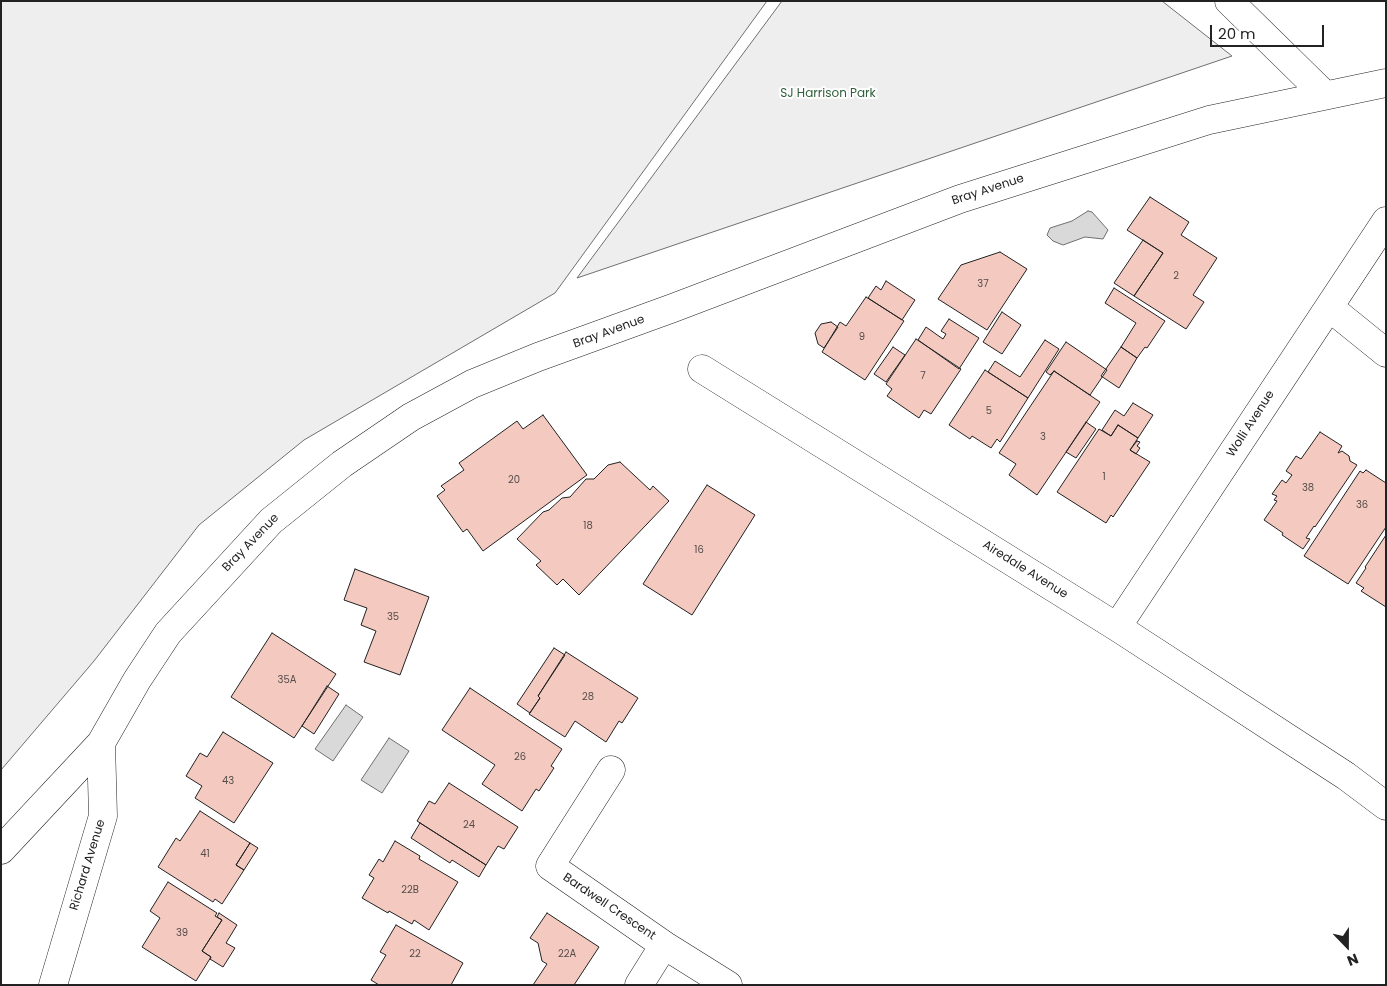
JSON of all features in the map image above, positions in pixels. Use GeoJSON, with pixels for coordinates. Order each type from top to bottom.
{"type":"FeatureCollection","features":[{"type":"Feature","properties":{"kind":"street"},"geometry":{"type":"LineString","coordinates":[[1229,1],[1325,95]]}},
{"type":"Feature","properties":{"kind":"street","name":"Bray Avenue"},"geometry":{"type":"LineString","coordinates":[[1,850],[101,743],[137,680],[168,633],[271,521],[342,464],[411,417],[472,384],[538,357],[960,199],[1209,120],[1386,83]]}},
{"type":"Feature","properties":{"kind":"street","name":"Wolli Avenue"},"geometry":{"type":"LineString","coordinates":[[1117,627],[1386,221]]}},
{"type":"Feature","properties":{"kind":"street"},"geometry":{"type":"LineString","coordinates":[[1328,307],[1386,354]]}},
{"type":"Feature","properties":{"kind":"street","name":"Airedale Avenue"},"geometry":{"type":"LineString","coordinates":[[702,369],[1117,627],[1346,776],[1386,806]]}},
{"type":"Feature","properties":{"kind":"street","name":"Richard Avenue"},"geometry":{"type":"LineString","coordinates":[[52,985],[103,816],[101,743]]}},
{"type":"Feature","properties":{"kind":"street","name":"Bardwell Crescent"},"geometry":{"type":"LineString","coordinates":[[611,770],[550,866],[664,945],[728,985]]}},
{"type":"Feature","properties":{"kind":"street","name":"Bardwell Crescent"},"geometry":{"type":"LineString","coordinates":[[639,985],[664,945]]}},
{"type":"Feature","properties":{"kind":"green space"},"geometry":{"type":"Polygon","coordinates":[[[1,1],[767,1],[555,293],[304,440],[199,525],[94,661],[1,770],[1,1]]]}},
{"type":"Feature","properties":{"kind":"green space","name":"SJ Harrison Park"},"geometry":{"type":"Polygon","coordinates":[[[782,1],[1162,1],[1232,56],[577,278],[782,1]]]}},
{"type":"Feature","properties":{"kind":"shaded area"},"geometry":{"type":"Polygon","coordinates":[[[1088,211],[1092,212],[1108,230],[1103,239],[1085,237],[1063,245],[1053,241],[1047,235],[1050,228],[1072,221],[1088,211]]]}},
{"type":"Feature","properties":{"kind":"shaded area"},"geometry":{"type":"Polygon","coordinates":[[[346,705],[363,717],[333,761],[315,749],[346,705]]]}},
{"type":"Feature","properties":{"kind":"shaded area"},"geometry":{"type":"Polygon","coordinates":[[[389,738],[409,751],[382,793],[361,780],[389,738]]]}},
{"type":"Feature","properties":{"kind":"building"},"geometry":{"type":"Polygon","coordinates":[[[1150,197],[1189,222],[1181,235],[1217,258],[1193,295],[1204,302],[1186,329],[1134,296],[1163,253],[1127,230],[1150,197]]]}},
{"type":"Feature","properties":{"kind":"building"},"geometry":{"type":"Polygon","coordinates":[[[1143,240],[1163,253],[1134,296],[1114,283],[1143,240]]]}},
{"type":"Feature","properties":{"kind":"building"},"geometry":{"type":"Polygon","coordinates":[[[1000,252],[1027,269],[987,330],[938,299],[961,265],[1000,252]]]}},
{"type":"Feature","properties":{"kind":"building"},"geometry":{"type":"Polygon","coordinates":[[[886,281],[915,300],[902,320],[868,298],[876,286],[881,290],[886,281]]]}},
{"type":"Feature","properties":{"kind":"building"},"geometry":{"type":"Polygon","coordinates":[[[1114,288],[1165,321],[1147,348],[1145,347],[1137,358],[1121,347],[1136,323],[1105,303],[1114,288]]]}},
{"type":"Feature","properties":{"kind":"building"},"geometry":{"type":"Polygon","coordinates":[[[866,297],[904,321],[865,380],[822,352],[840,322],[846,326],[866,297]]]}},
{"type":"Feature","properties":{"kind":"building"},"geometry":{"type":"Polygon","coordinates":[[[1002,312],[1021,325],[1002,354],[983,342],[1002,312]]]}},
{"type":"Feature","properties":{"kind":"building"},"geometry":{"type":"Polygon","coordinates":[[[949,319],[979,338],[959,369],[918,340],[926,327],[943,339],[946,334],[941,331],[949,319]]]}},
{"type":"Feature","properties":{"kind":"building"},"geometry":{"type":"Polygon","coordinates":[[[831,322],[838,327],[824,348],[818,344],[815,333],[821,324],[831,322]]]}},
{"type":"Feature","properties":{"kind":"building"},"geometry":{"type":"Polygon","coordinates":[[[916,339],[961,369],[931,414],[924,410],[919,418],[887,396],[892,389],[886,384],[916,339]]]}},
{"type":"Feature","properties":{"kind":"building"},"geometry":{"type":"Polygon","coordinates":[[[1045,340],[1059,349],[1028,398],[988,372],[995,361],[1020,377],[1045,340]]]}},
{"type":"Feature","properties":{"kind":"building"},"geometry":{"type":"Polygon","coordinates":[[[1066,342],[1107,370],[1090,395],[1054,371],[1050,375],[1046,372],[1066,342]]]}},
{"type":"Feature","properties":{"kind":"building"},"geometry":{"type":"Polygon","coordinates":[[[893,347],[905,355],[886,382],[874,374],[893,347]]]}},
{"type":"Feature","properties":{"kind":"building"},"geometry":{"type":"Polygon","coordinates":[[[1121,347],[1137,358],[1119,388],[1101,376],[1121,347]]]}},
{"type":"Feature","properties":{"kind":"building"},"geometry":{"type":"Polygon","coordinates":[[[985,370],[1028,398],[1000,442],[997,439],[991,448],[972,436],[970,439],[949,425],[985,370]]]}},
{"type":"Feature","properties":{"kind":"building"},"geometry":{"type":"Polygon","coordinates":[[[1054,371],[1100,402],[1037,495],[1009,475],[1016,464],[999,453],[1054,371]]]}},
{"type":"Feature","properties":{"kind":"building"},"geometry":{"type":"Polygon","coordinates":[[[1133,403],[1153,415],[1138,438],[1118,425],[1111,436],[1102,430],[1115,410],[1124,416],[1133,403]]]}},
{"type":"Feature","properties":{"kind":"building"},"geometry":{"type":"Polygon","coordinates":[[[543,415],[587,475],[483,551],[467,529],[463,532],[437,496],[445,490],[441,486],[464,470],[459,463],[517,421],[523,429],[543,415]]]}},
{"type":"Feature","properties":{"kind":"building"},"geometry":{"type":"Polygon","coordinates":[[[1086,422],[1096,429],[1076,458],[1066,452],[1086,422]]]}},
{"type":"Feature","properties":{"kind":"building"},"geometry":{"type":"Polygon","coordinates":[[[1118,425],[1138,438],[1130,450],[1150,462],[1113,517],[1111,515],[1106,523],[1057,492],[1099,429],[1111,436],[1118,425]]]}},
{"type":"Feature","properties":{"kind":"building"},"geometry":{"type":"Polygon","coordinates":[[[1320,432],[1342,446],[1338,453],[1342,451],[1349,456],[1350,461],[1357,465],[1306,538],[1310,539],[1303,549],[1264,520],[1277,501],[1274,500],[1277,496],[1272,494],[1282,480],[1286,483],[1292,475],[1286,471],[1296,456],[1301,459],[1320,432]]]}},
{"type":"Feature","properties":{"kind":"building"},"geometry":{"type":"Polygon","coordinates":[[[1137,441],[1140,442],[1137,446],[1140,448],[1136,454],[1130,450],[1137,441]]]}},
{"type":"Feature","properties":{"kind":"building"},"geometry":{"type":"Polygon","coordinates":[[[620,462],[650,490],[653,486],[669,501],[579,595],[563,579],[557,585],[536,565],[541,561],[517,539],[543,512],[549,510],[562,498],[570,497],[586,479],[594,479],[608,465],[620,462]]]}},
{"type":"Feature","properties":{"kind":"building"},"geometry":{"type":"Polygon","coordinates":[[[1366,470],[1386,483],[1386,527],[1348,584],[1304,556],[1360,471],[1363,473],[1366,470]]]}},
{"type":"Feature","properties":{"kind":"building"},"geometry":{"type":"Polygon","coordinates":[[[707,485],[755,515],[692,615],[643,584],[707,485]]]}},
{"type":"Feature","properties":{"kind":"building"},"geometry":{"type":"Polygon","coordinates":[[[1386,535],[1386,607],[1361,591],[1364,588],[1356,583],[1386,535]]]}},
{"type":"Feature","properties":{"kind":"building"},"geometry":{"type":"Polygon","coordinates":[[[355,569],[429,597],[400,675],[364,662],[376,631],[361,625],[367,608],[344,600],[355,569]]]}},
{"type":"Feature","properties":{"kind":"building"},"geometry":{"type":"Polygon","coordinates":[[[272,633],[336,674],[294,738],[231,697],[272,633]]]}},
{"type":"Feature","properties":{"kind":"building"},"geometry":{"type":"Polygon","coordinates":[[[554,648],[565,655],[538,696],[540,698],[530,713],[517,704],[554,648]]]}},
{"type":"Feature","properties":{"kind":"building"},"geometry":{"type":"Polygon","coordinates":[[[566,652],[638,698],[622,723],[619,721],[606,742],[575,721],[565,737],[529,714],[566,652]]]}},
{"type":"Feature","properties":{"kind":"building"},"geometry":{"type":"Polygon","coordinates":[[[327,686],[339,694],[314,734],[302,726],[327,686]]]}},
{"type":"Feature","properties":{"kind":"building"},"geometry":{"type":"Polygon","coordinates":[[[470,688],[562,749],[551,766],[554,768],[539,791],[536,789],[522,811],[482,784],[495,765],[442,730],[470,688]]]}},
{"type":"Feature","properties":{"kind":"building"},"geometry":{"type":"Polygon","coordinates":[[[223,732],[273,763],[234,823],[195,798],[202,786],[186,776],[200,753],[207,757],[223,732]]]}},
{"type":"Feature","properties":{"kind":"building"},"geometry":{"type":"Polygon","coordinates":[[[449,783],[518,827],[504,849],[498,846],[486,865],[417,821],[429,801],[435,804],[449,783]]]}},
{"type":"Feature","properties":{"kind":"building"},"geometry":{"type":"Polygon","coordinates":[[[200,811],[250,843],[236,865],[244,870],[222,904],[215,899],[213,902],[158,867],[176,838],[180,841],[200,811]]]}},
{"type":"Feature","properties":{"kind":"building"},"geometry":{"type":"Polygon","coordinates":[[[420,823],[486,865],[479,877],[452,860],[450,863],[411,838],[420,823]]]}},
{"type":"Feature","properties":{"kind":"building"},"geometry":{"type":"Polygon","coordinates":[[[395,841],[420,856],[419,859],[458,882],[429,930],[414,920],[412,924],[362,898],[374,878],[369,875],[379,859],[383,862],[395,841]]]}},
{"type":"Feature","properties":{"kind":"building"},"geometry":{"type":"Polygon","coordinates":[[[250,843],[258,848],[244,870],[236,865],[250,843]]]}},
{"type":"Feature","properties":{"kind":"building"},"geometry":{"type":"Polygon","coordinates":[[[168,882],[217,913],[215,916],[222,920],[202,951],[211,957],[196,981],[142,947],[160,918],[150,911],[168,882]]]}},
{"type":"Feature","properties":{"kind":"building"},"geometry":{"type":"Polygon","coordinates":[[[219,913],[237,925],[226,943],[235,948],[223,967],[210,959],[211,957],[202,951],[222,920],[217,917],[219,913]]]}},
{"type":"Feature","properties":{"kind":"building"},"geometry":{"type":"Polygon","coordinates":[[[547,913],[599,947],[574,985],[533,985],[547,964],[542,961],[538,943],[530,938],[547,913]]]}},
{"type":"Feature","properties":{"kind":"building"},"geometry":{"type":"Polygon","coordinates":[[[396,925],[463,963],[451,985],[379,985],[371,980],[386,955],[380,952],[396,925]]]}}]}
